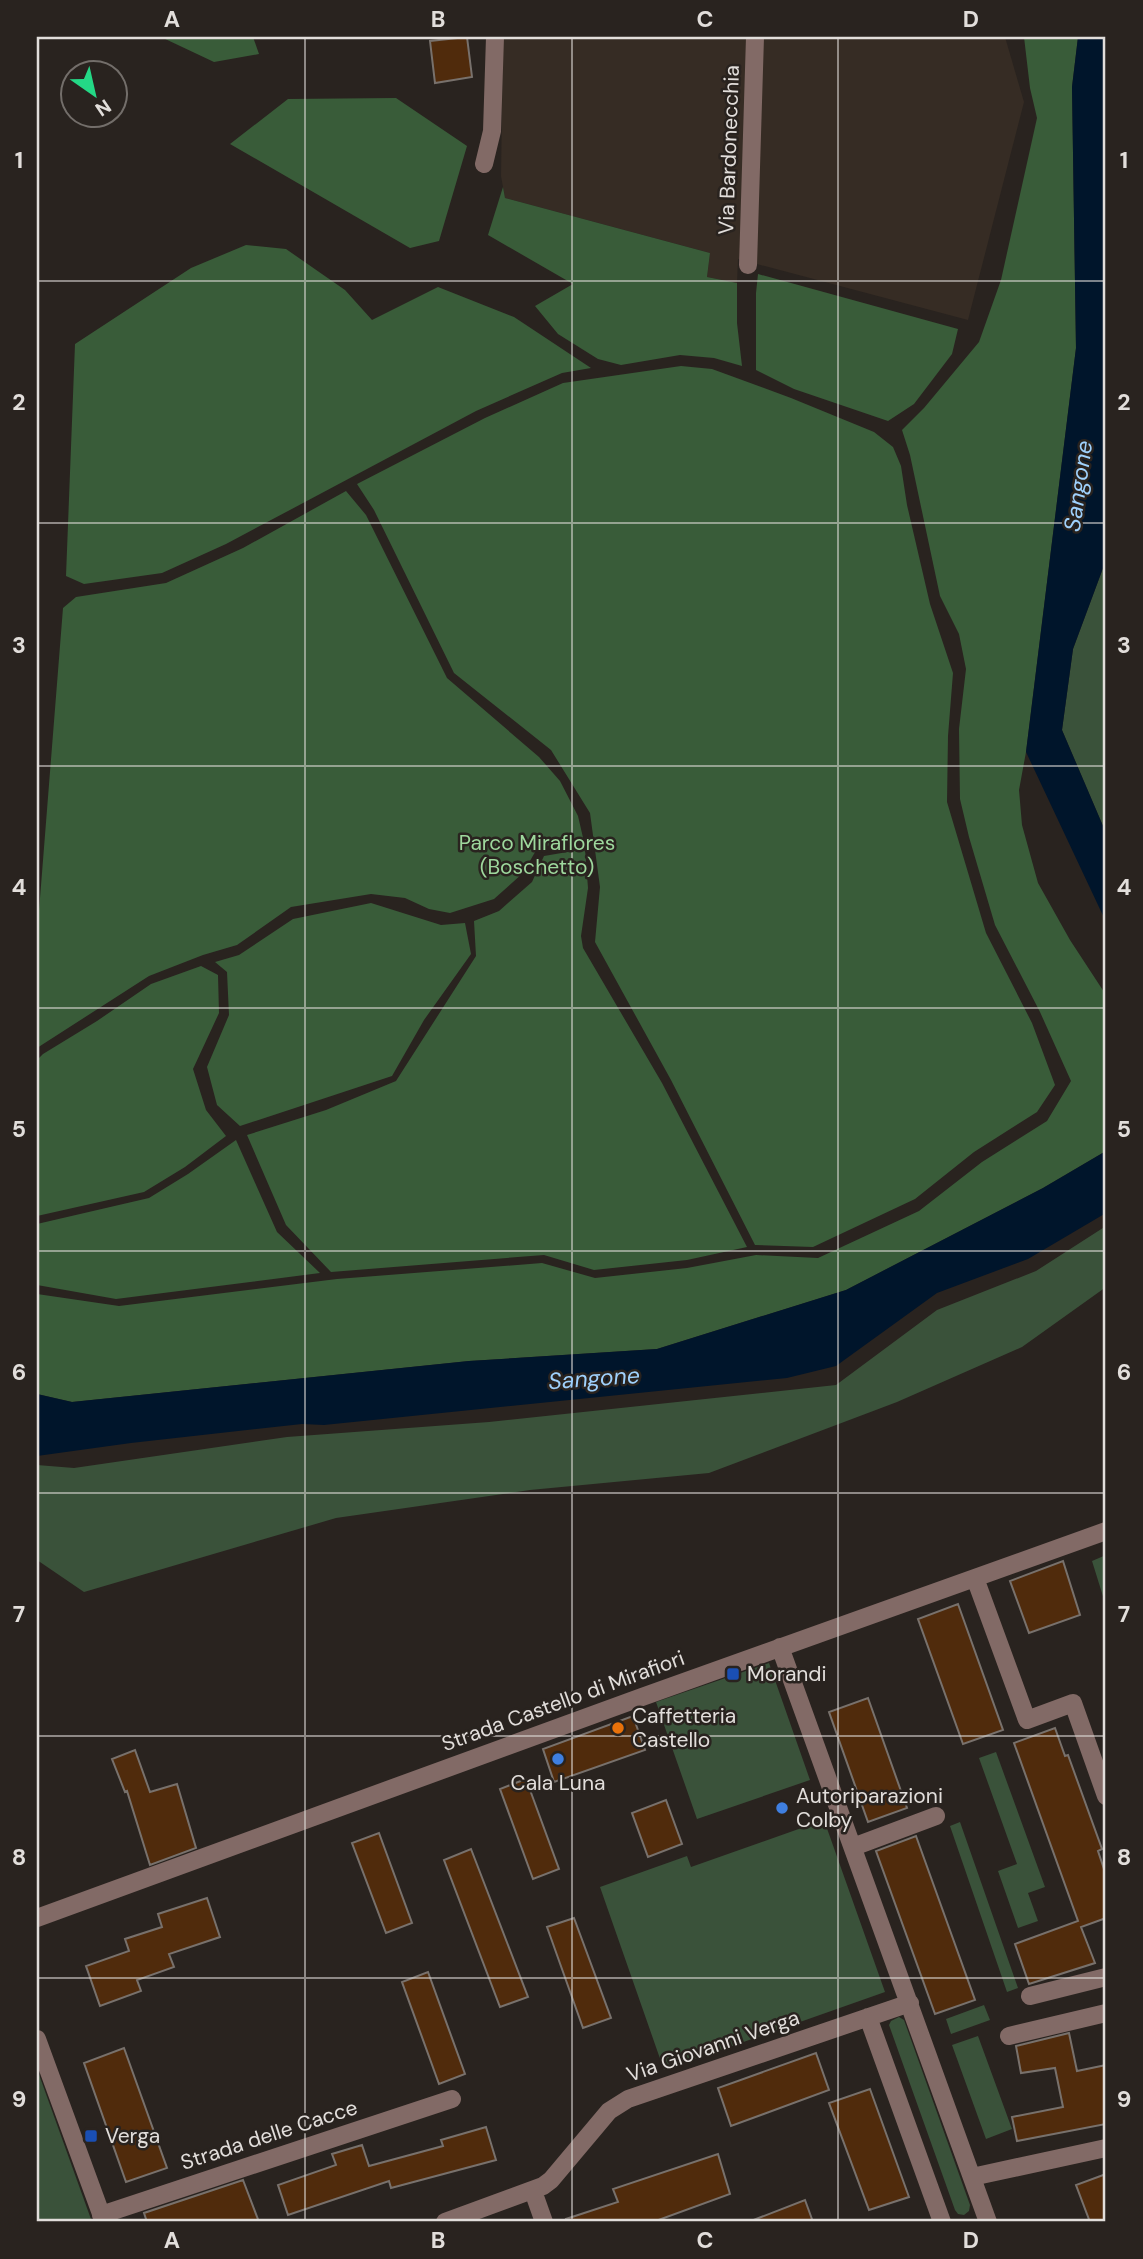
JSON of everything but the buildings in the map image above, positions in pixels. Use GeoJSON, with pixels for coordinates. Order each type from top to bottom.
{"type":"FeatureCollection","features":[{"type":"Feature","properties":{"kind":"street"},"geometry":{"type":"LineString","coordinates":[[484,164],[492,131],[495,37]]}},
{"type":"Feature","properties":{"kind":"street","name":"Via Bardonecchia"},"geometry":{"type":"LineString","coordinates":[[748,265],[755,37]]}},
{"type":"Feature","properties":{"kind":"street","name":"Strada Castello di Mirafiori"},"geometry":{"type":"LineString","coordinates":[[37,1918],[1106,1531]]}},
{"type":"Feature","properties":{"kind":"street"},"geometry":{"type":"LineString","coordinates":[[975,1578],[1027,1720],[1073,1703],[1106,1797]]}},
{"type":"Feature","properties":{"kind":"street"},"geometry":{"type":"LineString","coordinates":[[780,1647],[988,2222]]}},
{"type":"Feature","properties":{"kind":"street"},"geometry":{"type":"LineString","coordinates":[[853,1847],[936,1816]]}},
{"type":"Feature","properties":{"kind":"street"},"geometry":{"type":"LineString","coordinates":[[1030,1996],[1106,1977]]}},
{"type":"Feature","properties":{"kind":"street","name":"Via Giovanni Verga"},"geometry":{"type":"LineString","coordinates":[[445,2222],[533,2191],[551,2180],[618,2104],[910,2003]]}},
{"type":"Feature","properties":{"kind":"street"},"geometry":{"type":"LineString","coordinates":[[1009,2036],[1106,2013]]}},
{"type":"Feature","properties":{"kind":"street"},"geometry":{"type":"LineString","coordinates":[[868,2017],[942,2222]]}},
{"type":"Feature","properties":{"kind":"street","name":"Strada delle Cacce"},"geometry":{"type":"LineString","coordinates":[[37,2039],[102,2218],[452,2099]]}},
{"type":"Feature","properties":{"kind":"street"},"geometry":{"type":"LineString","coordinates":[[972,2177],[1106,2148]]}},
{"type":"Feature","properties":{"kind":"street"},"geometry":{"type":"LineString","coordinates":[[533,2191],[544,2222]]}},
{"type":"Feature","properties":{"kind":"shaded area"},"geometry":{"type":"Polygon","coordinates":[[[503,37],[1005,37],[1024,102],[968,320],[738,259],[737,283],[707,277],[710,253],[505,198],[501,176],[503,37]]]}},
{"type":"Feature","properties":{"kind":"green space"},"geometry":{"type":"Polygon","coordinates":[[[161,37],[253,37],[259,54],[214,62],[161,37]]]}},
{"type":"Feature","properties":{"kind":"green space"},"geometry":{"type":"Polygon","coordinates":[[[1024,37],[1078,37],[1072,87],[1076,348],[1019,790],[1022,825],[1038,883],[1070,940],[1106,995],[1106,1151],[1043,1188],[846,1290],[657,1349],[469,1361],[72,1402],[37,1394],[37,1294],[119,1306],[337,1279],[542,1263],[595,1278],[687,1268],[756,1255],[818,1258],[919,1211],[982,1162],[1047,1121],[1071,1081],[1040,1012],[995,925],[969,837],[960,799],[959,729],[966,669],[959,634],[940,596],[910,455],[902,430],[979,342],[1001,280],[1037,118],[1030,88],[1024,37]]]}},
{"type":"Feature","properties":{"kind":"green space"},"geometry":{"type":"Polygon","coordinates":[[[396,98],[467,146],[439,241],[410,248],[230,144],[288,99],[396,98]]]}},
{"type":"Feature","properties":{"kind":"green space"},"geometry":{"type":"Polygon","coordinates":[[[503,187],[505,198],[710,253],[707,277],[737,283],[737,323],[742,366],[714,358],[680,355],[621,365],[598,359],[558,334],[535,306],[573,284],[488,235],[503,187]]]}},
{"type":"Feature","properties":{"kind":"green space"},"geometry":{"type":"Polygon","coordinates":[[[246,245],[286,249],[345,290],[372,320],[438,287],[514,317],[591,368],[562,373],[476,411],[226,544],[162,573],[84,584],[66,576],[75,344],[191,268],[246,245]]]}},
{"type":"Feature","properties":{"kind":"green space"},"geometry":{"type":"Polygon","coordinates":[[[758,274],[958,329],[952,354],[914,404],[888,421],[794,389],[756,370],[758,274]]]}},
{"type":"Feature","properties":{"kind":"green space"},"geometry":{"type":"Polygon","coordinates":[[[681,366],[712,369],[791,398],[874,432],[893,447],[901,466],[907,505],[930,604],[953,673],[947,802],[986,933],[1032,1023],[1055,1085],[1037,1112],[974,1152],[915,1199],[813,1247],[755,1245],[671,1080],[595,942],[600,887],[590,813],[551,750],[454,673],[374,510],[357,484],[485,418],[563,383],[681,366]]]}},
{"type":"Feature","properties":{"kind":"green space"},"geometry":{"type":"Polygon","coordinates":[[[346,491],[366,515],[447,678],[539,757],[560,781],[578,816],[584,842],[538,847],[523,873],[494,899],[450,913],[429,909],[405,898],[371,894],[291,907],[237,945],[149,976],[37,1048],[37,936],[63,608],[76,597],[166,583],[243,548],[346,491]]]}},
{"type":"Feature","properties":{"kind":"green space"},"geometry":{"type":"Polygon","coordinates":[[[1106,560],[1106,833],[1062,730],[1073,649],[1106,560]]]}},
{"type":"Feature","properties":{"kind":"green space"},"geometry":{"type":"Polygon","coordinates":[[[585,849],[588,888],[581,936],[583,948],[662,1083],[747,1247],[687,1260],[594,1270],[544,1255],[331,1272],[286,1225],[247,1135],[326,1110],[396,1081],[476,956],[474,921],[499,911],[532,882],[544,856],[585,849]]]}},
{"type":"Feature","properties":{"kind":"green space"},"geometry":{"type":"Polygon","coordinates":[[[371,903],[441,925],[465,923],[471,954],[424,1020],[392,1076],[240,1126],[217,1105],[207,1067],[229,1015],[227,972],[215,962],[239,955],[293,919],[371,903]]]}},
{"type":"Feature","properties":{"kind":"green space"},"geometry":{"type":"Polygon","coordinates":[[[201,966],[218,975],[219,1013],[193,1069],[206,1110],[226,1136],[185,1167],[144,1192],[37,1216],[37,1060],[151,984],[201,966]]]}},
{"type":"Feature","properties":{"kind":"green space"},"geometry":{"type":"Polygon","coordinates":[[[236,1140],[277,1232],[320,1273],[116,1299],[37,1285],[37,1224],[149,1198],[236,1140]]]}},
{"type":"Feature","properties":{"kind":"green space"},"geometry":{"type":"Polygon","coordinates":[[[1106,1226],[1106,1287],[1022,1347],[897,1402],[709,1473],[530,1490],[336,1518],[84,1592],[37,1560],[37,1465],[74,1468],[287,1437],[489,1422],[836,1385],[937,1310],[1036,1271],[1106,1226]]]}},
{"type":"Feature","properties":{"kind":"green space"},"geometry":{"type":"Polygon","coordinates":[[[1106,1555],[1106,1606],[1092,1561],[1106,1555]]]}},
{"type":"Feature","properties":{"kind":"green space"},"geometry":{"type":"Polygon","coordinates":[[[769,1663],[810,1780],[697,1819],[656,1702],[769,1663]]]}},
{"type":"Feature","properties":{"kind":"green space"},"geometry":{"type":"Polygon","coordinates":[[[996,1752],[1045,1887],[1028,1893],[1038,1921],[1018,1928],[998,1871],[1017,1864],[979,1758],[996,1752]]]}},
{"type":"Feature","properties":{"kind":"green space"},"geometry":{"type":"Polygon","coordinates":[[[824,1820],[885,1992],[664,2070],[600,1887],[687,1856],[691,1867],[824,1820]]]}},
{"type":"Feature","properties":{"kind":"green space"},"geometry":{"type":"Polygon","coordinates":[[[960,1822],[1018,1988],[1007,1992],[950,1826],[960,1822]]]}},
{"type":"Feature","properties":{"kind":"green space"},"geometry":{"type":"Polygon","coordinates":[[[984,2005],[990,2020],[951,2034],[946,2019],[984,2005]]]}},
{"type":"Feature","properties":{"kind":"green space"},"geometry":{"type":"Polygon","coordinates":[[[899,2017],[904,2020],[970,2205],[969,2211],[964,2215],[955,2210],[889,2025],[899,2017]]]}},
{"type":"Feature","properties":{"kind":"green space"},"geometry":{"type":"Polygon","coordinates":[[[978,2036],[1012,2129],[986,2139],[952,2045],[978,2036]]]}},
{"type":"Feature","properties":{"kind":"green space"},"geometry":{"type":"Polygon","coordinates":[[[37,2069],[92,2222],[37,2222],[37,2069]]]}},
{"type":"Feature","properties":{"kind":"water","name":"Sangone"},"geometry":{"type":"Polygon","coordinates":[[[1078,37],[1106,37],[1106,560],[1073,649],[1062,730],[1106,833],[1106,922],[1026,752],[1076,348],[1072,87],[1078,37]]]}},
{"type":"Feature","properties":{"kind":"water","name":"Sangone"},"geometry":{"type":"Polygon","coordinates":[[[1106,1151],[1106,1213],[1028,1259],[937,1293],[836,1366],[787,1378],[324,1425],[302,1424],[37,1456],[37,1394],[72,1402],[469,1361],[657,1349],[846,1290],[1043,1188],[1106,1151]]]}},
{"type":"Feature","properties":{"kind":"place","name":"Morandi"},"geometry":{"type":"Point","coordinates":[733,1674]}},
{"type":"Feature","properties":{"kind":"place","name":"Caffetteria Castello"},"geometry":{"type":"Point","coordinates":[618,1728]}},
{"type":"Feature","properties":{"kind":"place","name":"Cala Luna"},"geometry":{"type":"Point","coordinates":[558,1759]}},
{"type":"Feature","properties":{"kind":"place","name":"Autoriparazioni Colby"},"geometry":{"type":"Point","coordinates":[782,1808]}},
{"type":"Feature","properties":{"kind":"place","name":"Verga"},"geometry":{"type":"Point","coordinates":[91,2136]}},
{"type":"Feature","properties":{"kind":"park label","name":"Parco Miraflores (Boschetto)"},"geometry":{"type":"Point","coordinates":[537,855]}}]}
